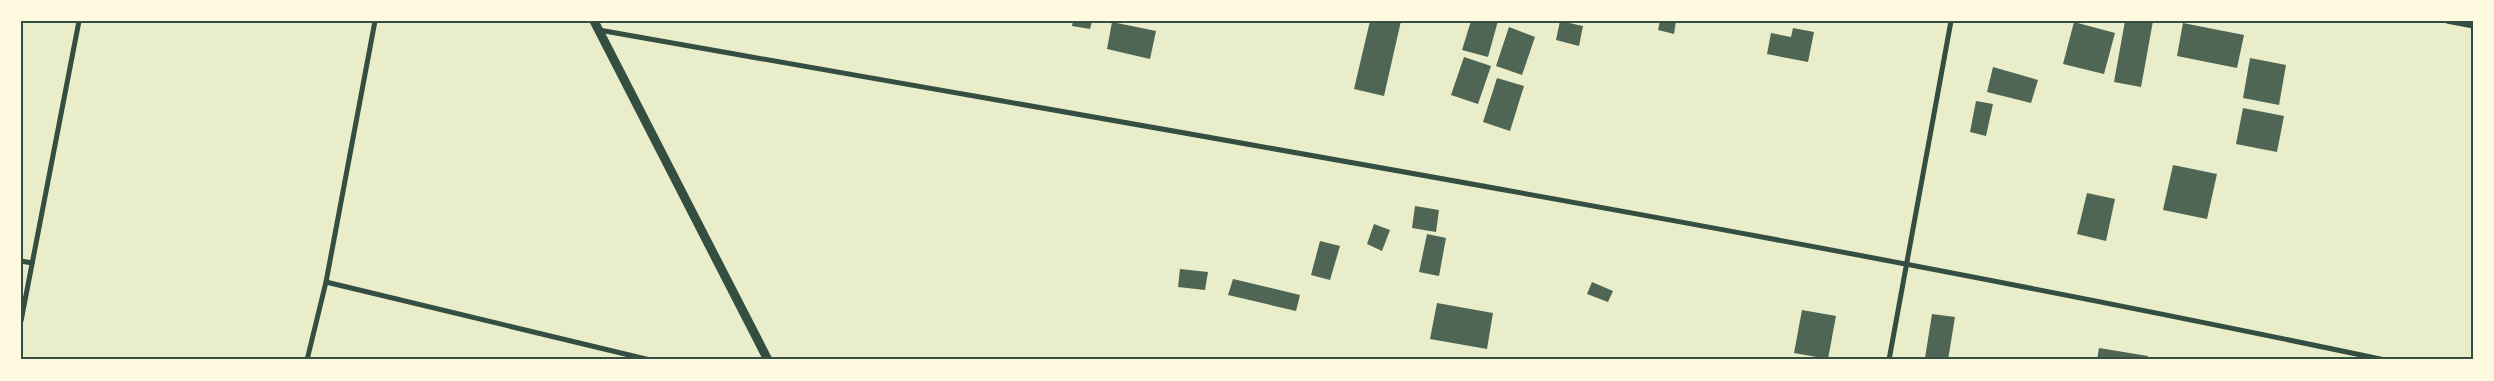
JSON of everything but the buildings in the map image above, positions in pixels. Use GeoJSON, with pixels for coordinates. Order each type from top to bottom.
{"type":"FeatureCollection","features":[{"type":"Feature","properties":{"kind":"street"},"geometry":{"type":"LineString","coordinates":[[21,321],[79,21]]}},
{"type":"Feature","properties":{"kind":"street"},"geometry":{"type":"LineString","coordinates":[[307,360],[326,282],[375,21]]}},
{"type":"Feature","properties":{"kind":"street"},"geometry":{"type":"LineString","coordinates":[[594,21],[768,360]]}},
{"type":"Feature","properties":{"kind":"street"},"geometry":{"type":"LineString","coordinates":[[1889,360],[1951,21]]}},
{"type":"Feature","properties":{"kind":"street"},"geometry":{"type":"LineString","coordinates":[[2447,21],[2473,26]]}},
{"type":"Feature","properties":{"kind":"street"},"geometry":{"type":"LineString","coordinates":[[599,30],[1907,263],[2140,308],[2385,360]]}},
{"type":"Feature","properties":{"kind":"street"},"geometry":{"type":"LineString","coordinates":[[21,261],[32,263]]}},
{"type":"Feature","properties":{"kind":"street"},"geometry":{"type":"LineString","coordinates":[[326,282],[650,360]]}}]}
